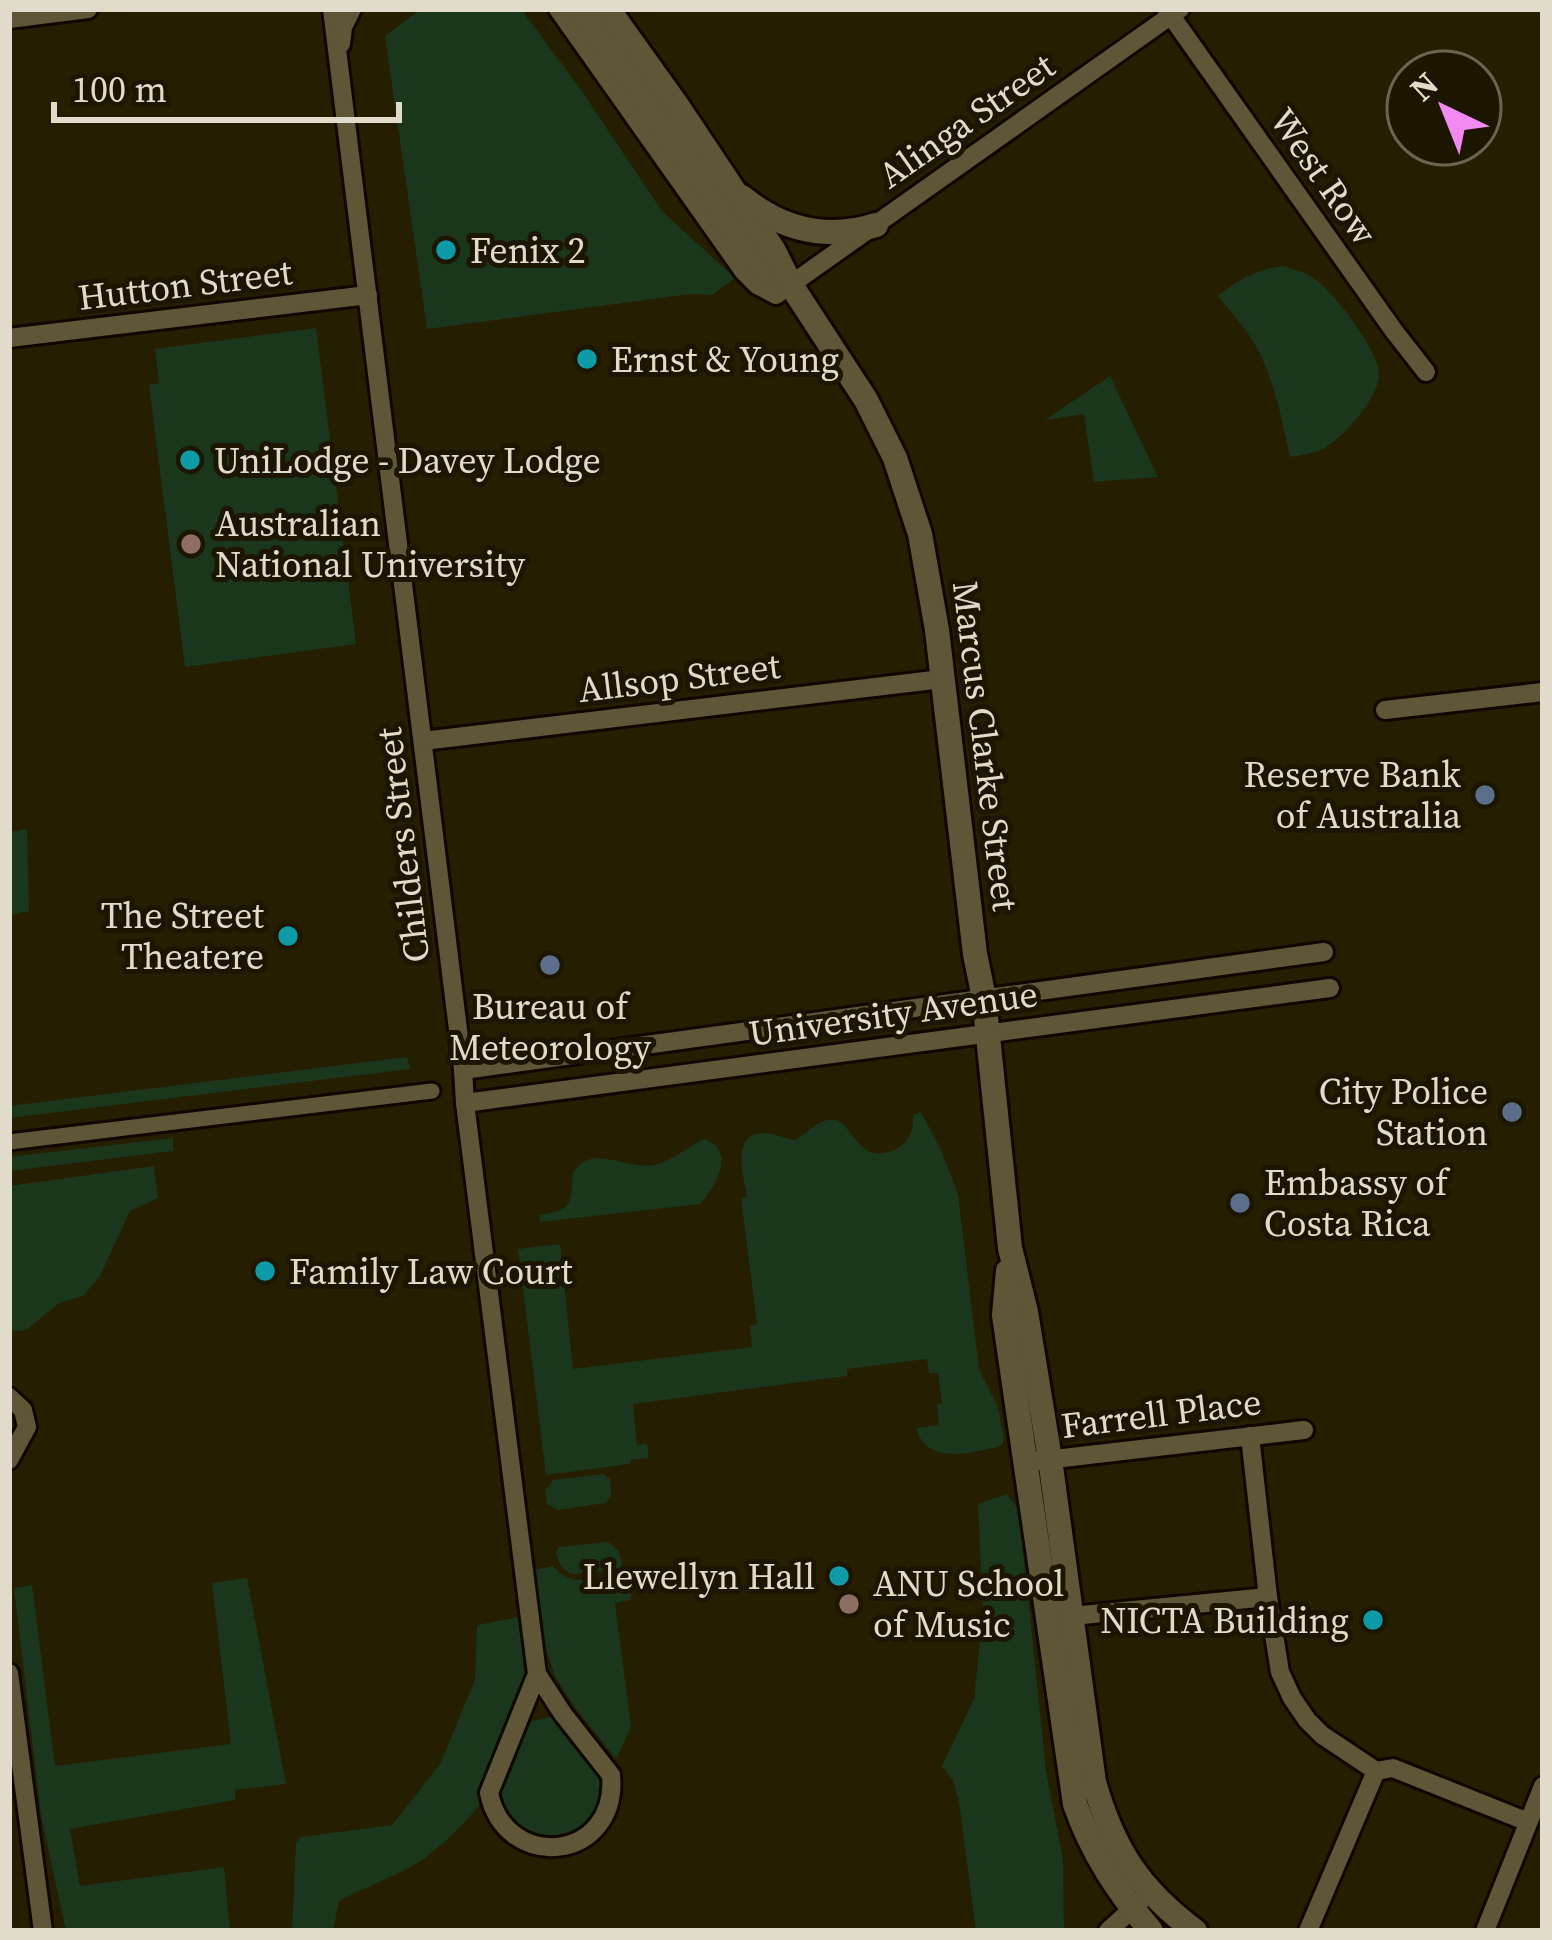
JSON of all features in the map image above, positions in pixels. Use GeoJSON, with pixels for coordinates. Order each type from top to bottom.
{"type":"FeatureCollection","features":[{"type":"Feature","properties":{"kind":"street"},"geometry":{"type":"LineString","coordinates":[[9,19],[88,9]]}},
{"type":"Feature","properties":{"kind":"street","name":"Childers Street"},"geometry":{"type":"LineString","coordinates":[[332,9],[537,1673]]}},
{"type":"Feature","properties":{"kind":"street"},"geometry":{"type":"LineString","coordinates":[[341,67],[343,27],[352,9]]}},
{"type":"Feature","properties":{"kind":"street"},"geometry":{"type":"LineString","coordinates":[[558,9],[744,272],[776,295],[791,285]]}},
{"type":"Feature","properties":{"kind":"street","name":"Marcus Clarke Street"},"geometry":{"type":"LineString","coordinates":[[580,9],[759,262],[791,285]]}},
{"type":"Feature","properties":{"kind":"street","name":"Marcus Clarke Street"},"geometry":{"type":"LineString","coordinates":[[608,9],[676,104],[857,386],[910,498],[923,549],[984,998],[1010,1248],[1004,1315],[1072,1616],[1098,1797],[1151,1931]]}},
{"type":"Feature","properties":{"kind":"street","name":"Alinga Street"},"geometry":{"type":"LineString","coordinates":[[791,285],[1172,11]]}},
{"type":"Feature","properties":{"kind":"street","name":"West Row"},"geometry":{"type":"LineString","coordinates":[[1172,11],[1426,372]]}},
{"type":"Feature","properties":{"kind":"street"},"geometry":{"type":"LineString","coordinates":[[723,178],[762,212],[820,233],[856,232],[876,225]]}},
{"type":"Feature","properties":{"kind":"street","name":"Hutton Street"},"geometry":{"type":"LineString","coordinates":[[9,338],[368,296]]}},
{"type":"Feature","properties":{"kind":"street","name":"Allsop Street"},"geometry":{"type":"LineString","coordinates":[[423,741],[942,679]]}},
{"type":"Feature","properties":{"kind":"street"},"geometry":{"type":"LineString","coordinates":[[1385,710],[1543,692]]}},
{"type":"Feature","properties":{"kind":"street","name":"University Avenue"},"geometry":{"type":"LineString","coordinates":[[463,1070],[1324,952]]}},
{"type":"Feature","properties":{"kind":"street","name":"University Avenue"},"geometry":{"type":"LineString","coordinates":[[464,1103],[1330,988]]}},
{"type":"Feature","properties":{"kind":"street"},"geometry":{"type":"LineString","coordinates":[[9,1142],[432,1090]]}},
{"type":"Feature","properties":{"kind":"street"},"geometry":{"type":"LineString","coordinates":[[9,1396],[23,1410],[27,1426],[9,1460]]}},
{"type":"Feature","properties":{"kind":"street","name":"Farrell Place"},"geometry":{"type":"LineString","coordinates":[[1038,1461],[1304,1430]]}},
{"type":"Feature","properties":{"kind":"street"},"geometry":{"type":"LineString","coordinates":[[1250,1436],[1280,1672],[1292,1698],[1322,1735],[1376,1771],[1393,1768],[1528,1822]]}},
{"type":"Feature","properties":{"kind":"street","name":"Marcus Clarke Street"},"geometry":{"type":"LineString","coordinates":[[1038,1461],[1075,1804],[1108,1877],[1195,1931]]}},
{"type":"Feature","properties":{"kind":"street"},"geometry":{"type":"LineString","coordinates":[[1072,1616],[1268,1597]]}},
{"type":"Feature","properties":{"kind":"street"},"geometry":{"type":"LineString","coordinates":[[9,1673],[43,1931]]}},
{"type":"Feature","properties":{"kind":"street"},"geometry":{"type":"LineString","coordinates":[[537,1673],[611,1775],[606,1814],[591,1834],[566,1847],[537,1846],[520,1838],[490,1802],[489,1793],[537,1673]]}},
{"type":"Feature","properties":{"kind":"street"},"geometry":{"type":"LineString","coordinates":[[1308,1931],[1376,1771]]}},
{"type":"Feature","properties":{"kind":"street"},"geometry":{"type":"LineString","coordinates":[[1485,1931],[1543,1786]]}},
{"type":"Feature","properties":{"kind":"street"},"geometry":{"type":"LineString","coordinates":[[1108,1931],[1141,1901]]}},
{"type":"Feature","properties":{"kind":"green space"},"geometry":{"type":"Polygon","coordinates":[[[421,9],[521,9],[662,211],[735,278],[712,295],[427,329],[385,36],[421,9]]]}},
{"type":"Feature","properties":{"kind":"green space"},"geometry":{"type":"Polygon","coordinates":[[[1283,266],[1310,276],[1330,292],[1362,335],[1379,373],[1373,394],[1347,429],[1327,447],[1290,457],[1264,363],[1218,296],[1248,276],[1283,266]]]}},
{"type":"Feature","properties":{"kind":"green space","name":"UniLodge - Davey Lodge"},"geometry":{"type":"Polygon","coordinates":[[[316,328],[356,644],[185,667],[149,385],[159,383],[155,349],[316,328]]]}},
{"type":"Feature","properties":{"kind":"green space"},"geometry":{"type":"Polygon","coordinates":[[[1110,376],[1158,477],[1094,482],[1084,414],[1045,420],[1110,376]]]}},
{"type":"Feature","properties":{"kind":"green space"},"geometry":{"type":"Polygon","coordinates":[[[27,829],[29,911],[9,916],[9,832],[27,829]]]}},
{"type":"Feature","properties":{"kind":"green space"},"geometry":{"type":"Polygon","coordinates":[[[407,1057],[410,1069],[9,1118],[9,1106],[407,1057]]]}},
{"type":"Feature","properties":{"kind":"green space"},"geometry":{"type":"Polygon","coordinates":[[[921,1112],[958,1194],[979,1369],[998,1407],[1001,1446],[951,1454],[929,1448],[921,1440],[916,1428],[939,1425],[937,1404],[942,1403],[938,1373],[929,1373],[927,1359],[847,1369],[847,1376],[633,1404],[637,1445],[647,1444],[649,1458],[546,1475],[518,1249],[560,1244],[573,1369],[752,1347],[750,1326],[757,1324],[741,1199],[747,1196],[742,1156],[747,1139],[766,1133],[795,1140],[830,1119],[842,1124],[867,1150],[886,1153],[906,1141],[913,1115],[921,1112]]]}},
{"type":"Feature","properties":{"kind":"green space"},"geometry":{"type":"Polygon","coordinates":[[[173,1138],[173,1151],[9,1171],[9,1157],[173,1138]]]}},
{"type":"Feature","properties":{"kind":"green space"},"geometry":{"type":"Polygon","coordinates":[[[704,1139],[720,1151],[721,1160],[717,1179],[700,1204],[540,1222],[539,1215],[565,1207],[573,1173],[589,1159],[653,1165],[704,1139]]]}},
{"type":"Feature","properties":{"kind":"green space"},"geometry":{"type":"Polygon","coordinates":[[[154,1166],[158,1198],[130,1211],[100,1276],[83,1296],[59,1303],[26,1330],[9,1332],[9,1186],[154,1166]]]}},
{"type":"Feature","properties":{"kind":"green space"},"geometry":{"type":"Polygon","coordinates":[[[603,1474],[610,1479],[611,1489],[605,1503],[558,1510],[547,1504],[545,1490],[553,1480],[603,1474]]]}},
{"type":"Feature","properties":{"kind":"green space"},"geometry":{"type":"Polygon","coordinates":[[[1007,1494],[1019,1510],[1046,1771],[1063,1860],[1064,1931],[976,1931],[959,1802],[953,1780],[942,1766],[974,1699],[983,1611],[978,1504],[1007,1494]]]}},
{"type":"Feature","properties":{"kind":"green space"},"geometry":{"type":"Polygon","coordinates":[[[608,1542],[619,1551],[619,1568],[573,1574],[558,1560],[559,1547],[608,1542]]]}},
{"type":"Feature","properties":{"kind":"green space"},"geometry":{"type":"Polygon","coordinates":[[[553,1566],[579,1580],[629,1577],[631,1600],[615,1603],[631,1727],[616,1759],[555,1676],[543,1640],[535,1570],[553,1566]]]}},
{"type":"Feature","properties":{"kind":"green space"},"geometry":{"type":"Polygon","coordinates":[[[247,1578],[286,1784],[235,1790],[235,1800],[70,1829],[80,1886],[224,1867],[230,1931],[66,1931],[41,1815],[14,1588],[32,1585],[55,1766],[231,1744],[212,1583],[247,1578]]]}},
{"type":"Feature","properties":{"kind":"green space"},"geometry":{"type":"Polygon","coordinates":[[[530,1615],[537,1674],[519,1724],[563,1714],[611,1775],[597,1826],[537,1846],[488,1795],[426,1857],[339,1901],[333,1931],[292,1931],[296,1842],[301,1837],[392,1825],[440,1764],[475,1680],[477,1625],[530,1615]]]}},
{"type":"Feature","properties":{"kind":"place","name":"Fenix 2"},"geometry":{"type":"Point","coordinates":[446,250]}},
{"type":"Feature","properties":{"kind":"place","name":"Ernst & Young"},"geometry":{"type":"Point","coordinates":[587,359]}},
{"type":"Feature","properties":{"kind":"place","name":"UniLodge - Davey Lodge"},"geometry":{"type":"Point","coordinates":[190,460]}},
{"type":"Feature","properties":{"kind":"place","name":"Australian National University"},"geometry":{"type":"Point","coordinates":[191,544]}},
{"type":"Feature","properties":{"kind":"place","name":"Reserve Bank of Australia"},"geometry":{"type":"Point","coordinates":[1485,795]}},
{"type":"Feature","properties":{"kind":"place","name":"The Street Theatere"},"geometry":{"type":"Point","coordinates":[288,936]}},
{"type":"Feature","properties":{"kind":"place","name":"Bureau of Meteorology"},"geometry":{"type":"Point","coordinates":[550,965]}},
{"type":"Feature","properties":{"kind":"place","name":"City Police Station"},"geometry":{"type":"Point","coordinates":[1512,1112]}},
{"type":"Feature","properties":{"kind":"place","name":"Embassy of Costa Rica"},"geometry":{"type":"Point","coordinates":[1240,1203]}},
{"type":"Feature","properties":{"kind":"place","name":"Family Law Court"},"geometry":{"type":"Point","coordinates":[265,1271]}},
{"type":"Feature","properties":{"kind":"place","name":"Llewellyn Hall"},"geometry":{"type":"Point","coordinates":[839,1576]}},
{"type":"Feature","properties":{"kind":"place","name":"ANU School of Music"},"geometry":{"type":"Point","coordinates":[849,1604]}},
{"type":"Feature","properties":{"kind":"place","name":"NICTA Building"},"geometry":{"type":"Point","coordinates":[1373,1620]}}]}
